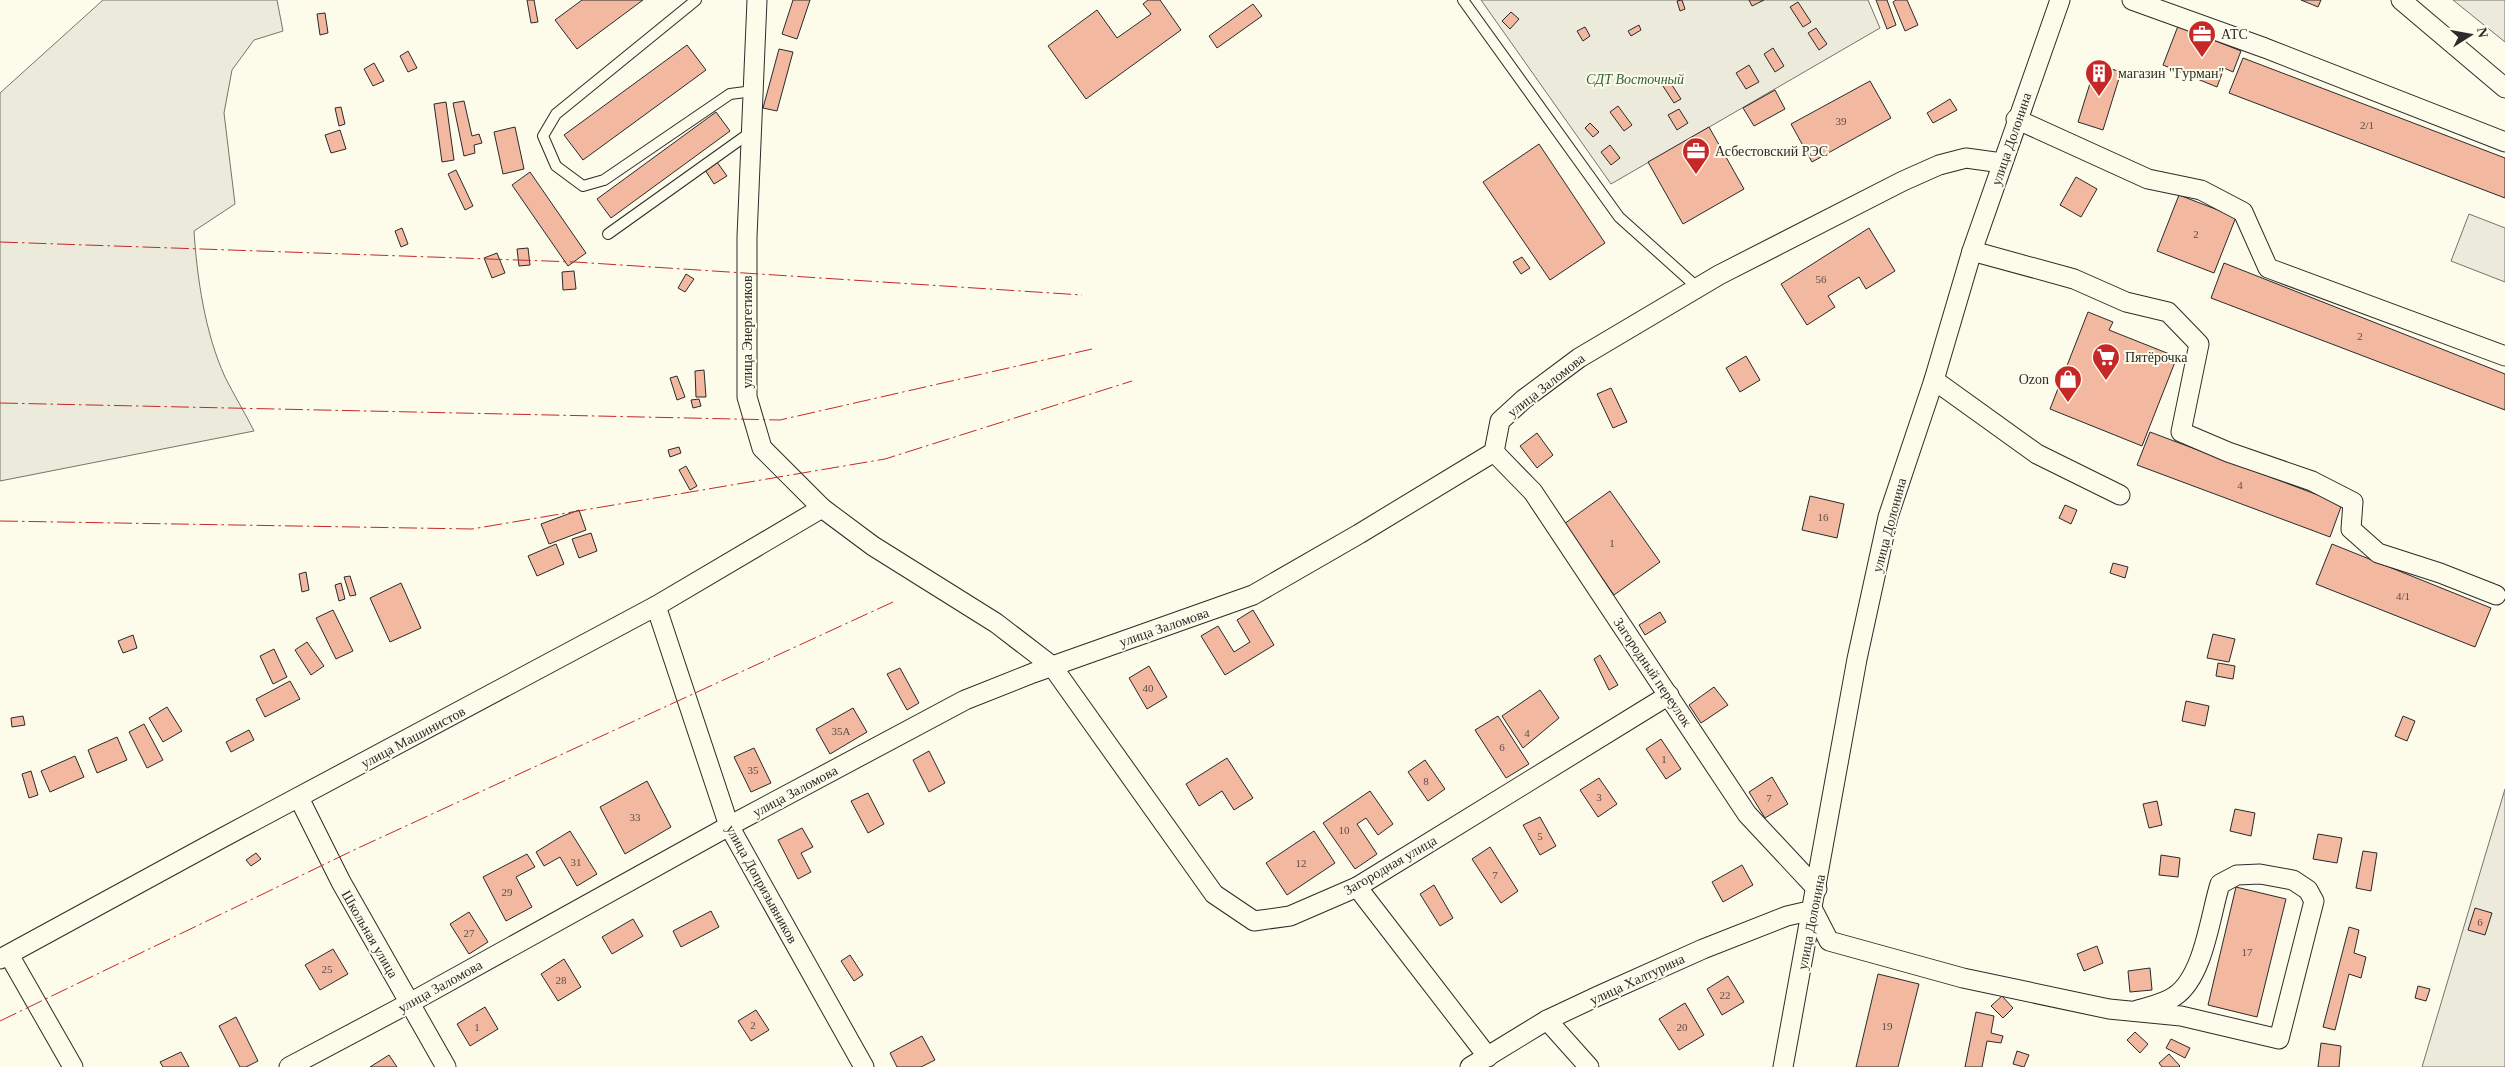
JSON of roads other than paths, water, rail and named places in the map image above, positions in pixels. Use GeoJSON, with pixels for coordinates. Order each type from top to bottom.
{"type":"FeatureCollection","features":[{"type":"Feature","properties":{"kind":"street","name":"улица Энергетиков"},"geometry":{"type":"LineString","coordinates":[[757,0],[747,237],[747,397],[762,448],[822,508],[873,546],[996,623],[1052,666]]}},
{"type":"Feature","properties":{"kind":"street","name":"улица Долонина"},"geometry":{"type":"LineString","coordinates":[[1784,1067],[1857,659],[1888,517],[1934,380],[1972,251],[2016,120],[2060,0]]}},
{"type":"Feature","properties":{"kind":"street"},"geometry":{"type":"LineString","coordinates":[[2132,0],[2265,48],[2505,142]]}},
{"type":"Feature","properties":{"kind":"street"},"geometry":{"type":"LineString","coordinates":[[2401,0],[2505,88]]}},
{"type":"Feature","properties":{"kind":"street"},"geometry":{"type":"LineString","coordinates":[[2016,120],[2148,179],[2201,190],[2243,212],[2268,268],[2505,356]]}},
{"type":"Feature","properties":{"kind":"street","name":"улица Заломова"},"geometry":{"type":"LineString","coordinates":[[290,1067],[410,1003],[729,826],[965,700],[1052,666],[1253,596],[1494,452],[1500,421],[1524,399],[1579,358],[1698,288],[1903,181],[1939,165],[1966,158],[2002,163]]}},
{"type":"Feature","properties":{"kind":"street"},"geometry":{"type":"LineString","coordinates":[[1972,251],[2074,279],[2126,302],[2168,312],[2199,344],[2181,432],[2228,452],[2312,481],[2353,502],[2351,529],[2378,554],[2440,573],[2496,595]]}},
{"type":"Feature","properties":{"kind":"street"},"geometry":{"type":"LineString","coordinates":[[1934,380],[2037,454],[2120,495]]}},
{"type":"Feature","properties":{"kind":"street","name":"Загородный переулок"},"geometry":{"type":"LineString","coordinates":[[1494,452],[1533,492],[1747,814],[1817,888]]}},
{"type":"Feature","properties":{"kind":"street","name":"улица Машинистов"},"geometry":{"type":"LineString","coordinates":[[5,957],[222,838],[656,606],[822,508]]}},
{"type":"Feature","properties":{"kind":"street","name":"улица Допризывников"},"geometry":{"type":"LineString","coordinates":[[656,606],[729,826],[864,1067]]}},
{"type":"Feature","properties":{"kind":"street","name":"Загородная улица"},"geometry":{"type":"LineString","coordinates":[[1052,666],[1214,894],[1254,921],[1290,916],[1357,887],[1669,695]]}},
{"type":"Feature","properties":{"kind":"street","name":"Школьная улица"},"geometry":{"type":"LineString","coordinates":[[299,798],[341,882],[446,1067]]}},
{"type":"Feature","properties":{"kind":"street"},"geometry":{"type":"LineString","coordinates":[[1813,910],[1829,941],[1963,978],[2109,1009],[2181,1016],[2279,1039],[2314,901],[2308,890],[2293,880],[2260,874],[2237,875],[2220,884],[2200,958],[2190,979],[2175,996],[2135,1011]]}},
{"type":"Feature","properties":{"kind":"street"},"geometry":{"type":"LineString","coordinates":[[1357,887],[1488,1057]]}},
{"type":"Feature","properties":{"kind":"street","name":"улица Халтурина"},"geometry":{"type":"LineString","coordinates":[[1470,1067],[1547,1020],[1702,949],[1787,916],[1813,910]]}},
{"type":"Feature","properties":{"kind":"street"},"geometry":{"type":"LineString","coordinates":[[5,957],[73,1067]]}},
{"type":"Feature","properties":{"kind":"street"},"geometry":{"type":"LineString","coordinates":[[1547,1020],[1589,1067]]}},
{"type":"Feature","properties":{"kind":"lane"},"geometry":{"type":"LineString","coordinates":[[696,0],[556,114],[543,136],[556,166],[583,186],[604,180],[730,94],[753,91]]}},
{"type":"Feature","properties":{"kind":"lane"},"geometry":{"type":"LineString","coordinates":[[1462,0],[1619,217],[1698,288]]}},
{"type":"Feature","properties":{"kind":"lane"},"geometry":{"type":"LineString","coordinates":[[608,234],[751,132]]}},
{"type":"Feature","properties":{"kind":"place","name":"АТС"},"geometry":{"type":"Point","coordinates":[2202,58]}},
{"type":"Feature","properties":{"kind":"place","name":"магазин \"Гурман\""},"geometry":{"type":"Point","coordinates":[2099,97]}},
{"type":"Feature","properties":{"kind":"place","name":"Асбестовский РЭС"},"geometry":{"type":"Point","coordinates":[1696,175]}},
{"type":"Feature","properties":{"kind":"place","name":"Пятёрочка"},"geometry":{"type":"Point","coordinates":[2106,381]}},
{"type":"Feature","properties":{"kind":"place","name":"Ozon"},"geometry":{"type":"Point","coordinates":[2068,403]}},
{"type":"Feature","properties":{"kind":"park label","name":"СДТ Восточный"},"geometry":{"type":"Point","coordinates":[1635,79]}}]}
